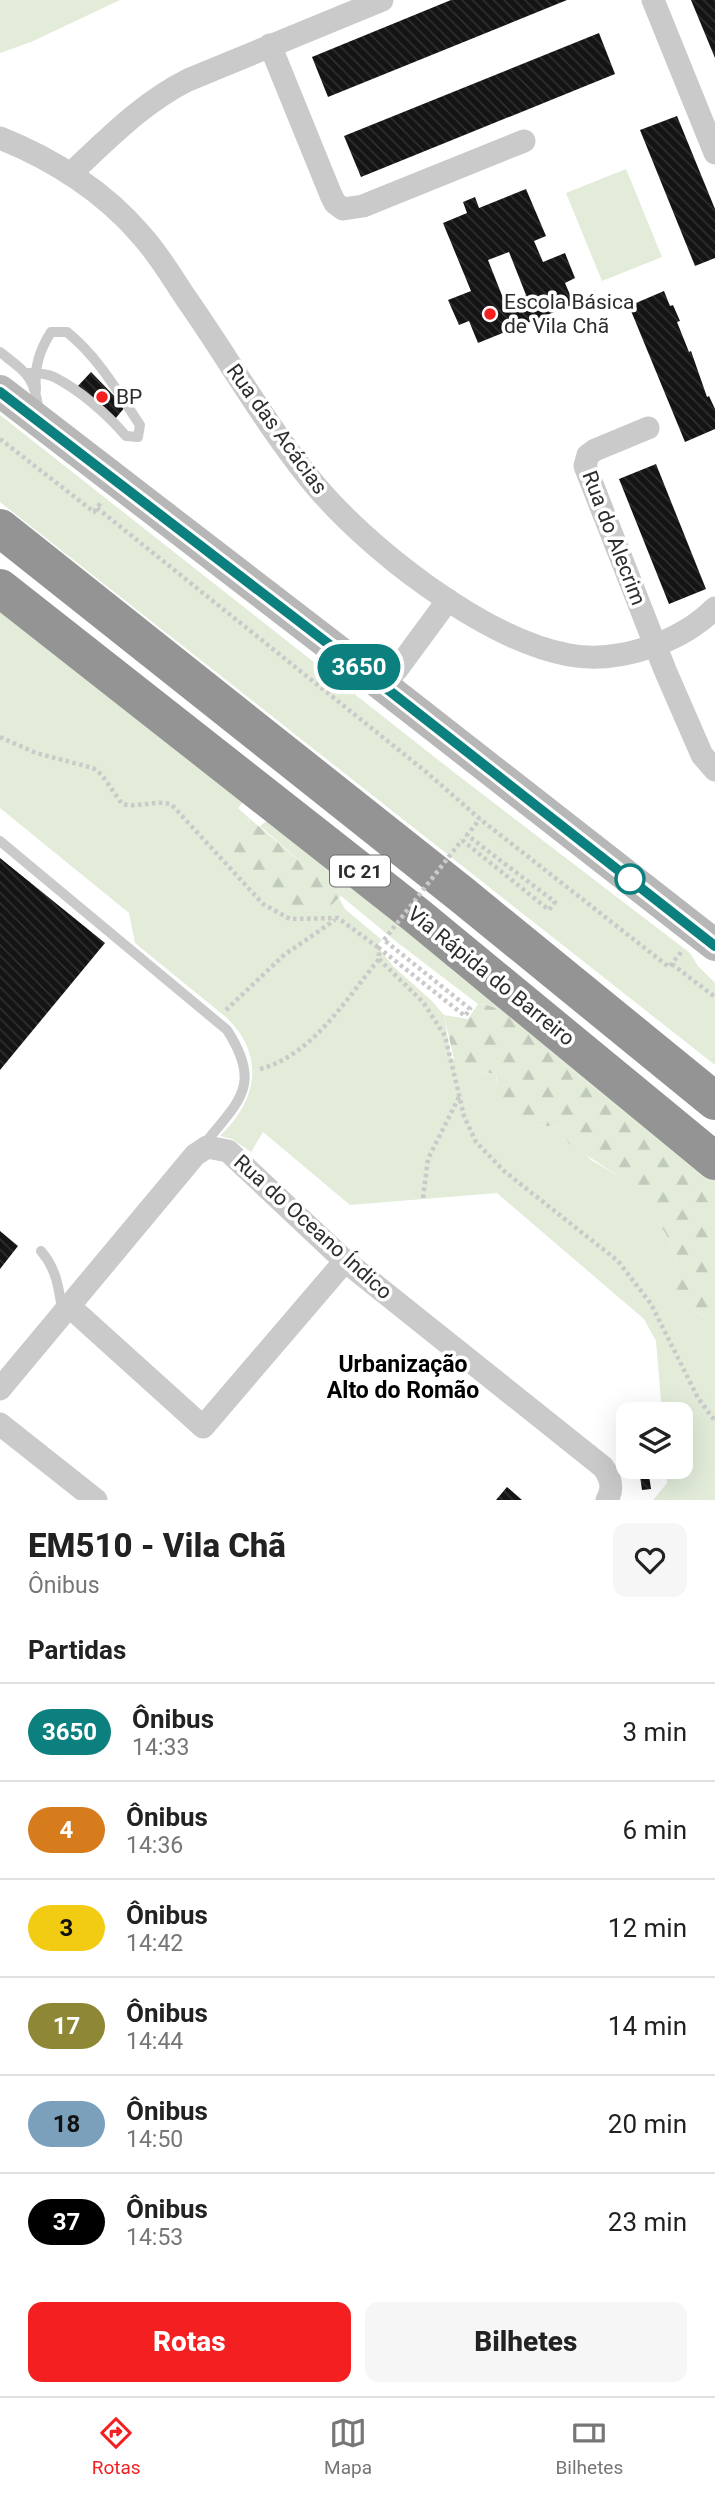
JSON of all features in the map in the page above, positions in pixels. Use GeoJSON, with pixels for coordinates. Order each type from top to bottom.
{"type":"FeatureCollection","features":[{"type":"Feature","properties":{"kind":"highway","name":"IC 21"},"geometry":{"type":"LineString","coordinates":[[0,528],[461,894],[715,1101]]}},
{"type":"Feature","properties":{"kind":"highway","name":"Via Rápida do Barreiro"},"geometry":{"type":"LineString","coordinates":[[0,588],[416,915],[715,1161]]}},
{"type":"Feature","properties":{"kind":"main road"},"geometry":{"type":"LineString","coordinates":[[0,391],[382,685],[701,945]]}},
{"type":"Feature","properties":{"kind":"street"},"geometry":{"type":"LineString","coordinates":[[70,174],[146,104],[166,91],[382,0]]}},
{"type":"Feature","properties":{"kind":"street"},"geometry":{"type":"LineString","coordinates":[[653,0],[715,153]]}},
{"type":"Feature","properties":{"kind":"street"},"geometry":{"type":"LineString","coordinates":[[270,45],[331,195],[343,209],[363,206],[524,141]]}},
{"type":"Feature","properties":{"kind":"street","name":"Rua das Acácias"},"geometry":{"type":"LineString","coordinates":[[0,138],[70,174],[106,201],[144,238],[283,443],[312,481],[373,544],[448,600],[521,640],[571,655],[603,657],[655,644],[683,632],[715,608]]}},
{"type":"Feature","properties":{"kind":"street","name":"Rua do Alecrim"},"geometry":{"type":"LineString","coordinates":[[648,428],[595,450],[588,455],[585,466],[655,644]]}},
{"type":"Feature","properties":{"kind":"street"},"geometry":{"type":"LineString","coordinates":[[382,685],[398,668],[448,600]]}},
{"type":"Feature","properties":{"kind":"street"},"geometry":{"type":"LineString","coordinates":[[655,644],[702,755],[715,770]]}},
{"type":"Feature","properties":{"kind":"street","name":"Rua do Oceano Índico"},"geometry":{"type":"LineString","coordinates":[[195,1155],[208,1147],[228,1151],[345,1261],[603,1467],[612,1489],[607,1500]]}},
{"type":"Feature","properties":{"kind":"street"},"geometry":{"type":"LineString","coordinates":[[0,1389],[195,1155]]}},
{"type":"Feature","properties":{"kind":"street"},"geometry":{"type":"LineString","coordinates":[[66,1310],[203,1427],[345,1261]]}},
{"type":"Feature","properties":{"kind":"street"},"geometry":{"type":"LineString","coordinates":[[0,1424],[96,1500]]}},
{"type":"Feature","properties":{"kind":"lane"},"geometry":{"type":"LineString","coordinates":[[0,352],[31,373],[52,376],[114,422],[126,436],[138,437],[140,425],[86,347],[67,332],[51,332],[31,373],[40,423]]}},
{"type":"Feature","properties":{"kind":"lane"},"geometry":{"type":"LineString","coordinates":[[0,841],[227,1030],[239,1049],[246,1073],[241,1099],[195,1155]]}},
{"type":"Feature","properties":{"kind":"lane"},"geometry":{"type":"LineString","coordinates":[[41,1251],[50,1261],[66,1310]]}},
{"type":"Feature","properties":{"kind":"path"},"geometry":{"type":"LineString","coordinates":[[0,439],[94,512],[109,493]]}},
{"type":"Feature","properties":{"kind":"path"},"geometry":{"type":"LineString","coordinates":[[97,508],[425,771],[480,819],[669,967],[701,945]]}},
{"type":"Feature","properties":{"kind":"path"},"geometry":{"type":"LineString","coordinates":[[0,737],[36,753],[93,768],[102,775],[122,804],[131,806],[158,801],[171,804],[263,904],[290,919],[338,918],[465,1016],[470,1009],[384,940],[462,840],[549,910],[555,902],[467,835],[480,819]]}},
{"type":"Feature","properties":{"kind":"path"},"geometry":{"type":"LineString","coordinates":[[215,1020],[284,955],[338,918]]}},
{"type":"Feature","properties":{"kind":"path"},"geometry":{"type":"LineString","coordinates":[[246,1073],[279,1064],[311,1041],[379,959],[379,948]]}},
{"type":"Feature","properties":{"kind":"path"},"geometry":{"type":"LineString","coordinates":[[379,959],[423,1002],[445,1036],[464,1116],[476,1142],[504,1171],[618,1261],[651,1304],[698,1398],[715,1421]]}},
{"type":"Feature","properties":{"kind":"path"},"geometry":{"type":"LineString","coordinates":[[672,964],[715,997]]}},
{"type":"Feature","properties":{"kind":"path"},"geometry":{"type":"LineString","coordinates":[[423,1198],[428,1159],[460,1096]]}},
{"type":"Feature","properties":{"kind":"green space"},"geometry":{"type":"Polygon","coordinates":[[[0,0],[120,0],[31,42],[0,53],[0,0]]]}},
{"type":"Feature","properties":{"kind":"green space"},"geometry":{"type":"Polygon","coordinates":[[[626,169],[662,257],[602,281],[566,193],[626,169]]]}},
{"type":"Feature","properties":{"kind":"green space"},"geometry":{"type":"Polygon","coordinates":[[[0,415],[451,770],[690,953],[698,966],[715,983],[715,1065],[0,502],[0,415]]]}},
{"type":"Feature","properties":{"kind":"green space"},"geometry":{"type":"Polygon","coordinates":[[[0,611],[243,802],[238,808],[249,818],[262,893],[291,906],[311,909],[330,905],[339,898],[345,909],[382,940],[377,946],[394,967],[444,1015],[451,1057],[473,1076],[485,1072],[496,1074],[497,1085],[537,1125],[561,1127],[591,1160],[617,1175],[625,1187],[638,1194],[648,1206],[676,1255],[672,1290],[696,1312],[715,1321],[715,1500],[653,1500],[667,1483],[667,1479],[693,1479],[693,1402],[661,1402],[656,1341],[644,1319],[497,1193],[350,1205],[263,1132],[251,1152],[232,1139],[220,1136],[242,1108],[252,1078],[248,1048],[239,1033],[227,1018],[135,943],[129,913],[0,808],[0,611]]]}},
{"type":"Feature","properties":{"kind":"green space"},"geometry":{"type":"Polygon","coordinates":[[[249,818],[309,869],[324,865],[341,896],[325,909],[310,911],[273,898],[241,878],[236,871],[234,850],[240,829],[248,824],[249,818]]]}},
{"type":"Feature","properties":{"kind":"green space"},"geometry":{"type":"Polygon","coordinates":[[[268,820],[715,1172],[715,1186],[557,1058],[534,1031],[515,1023],[512,1016],[491,1006],[478,1004],[398,943],[341,896],[324,865],[309,869],[260,826],[268,820]]]}},
{"type":"Feature","properties":{"kind":"green space"},"geometry":{"type":"Polygon","coordinates":[[[478,1004],[491,1006],[513,1016],[515,1023],[534,1031],[557,1058],[715,1186],[715,1321],[696,1312],[671,1290],[676,1255],[666,1234],[638,1194],[625,1187],[617,1175],[569,1144],[561,1127],[537,1125],[499,1098],[496,1074],[485,1072],[473,1076],[457,1073],[444,1015],[468,1019],[478,1004]]]}},
{"type":"Feature","properties":{"kind":"building"},"geometry":{"type":"Polygon","coordinates":[[[451,0],[567,0],[328,97],[312,57],[451,0]]]}},
{"type":"Feature","properties":{"kind":"building"},"geometry":{"type":"Polygon","coordinates":[[[691,0],[715,0],[715,58],[691,0]]]}},
{"type":"Feature","properties":{"kind":"building"},"geometry":{"type":"Polygon","coordinates":[[[599,33],[615,74],[361,177],[344,136],[599,33]]]}},
{"type":"Feature","properties":{"kind":"building"},"geometry":{"type":"Polygon","coordinates":[[[677,116],[715,209],[715,258],[695,266],[640,130],[677,116]]]}},
{"type":"Feature","properties":{"kind":"building"},"geometry":{"type":"Polygon","coordinates":[[[526,189],[546,236],[534,241],[543,262],[565,253],[575,278],[565,283],[574,304],[478,343],[469,321],[459,325],[448,300],[471,291],[443,223],[467,213],[463,202],[475,197],[479,208],[526,189]],[[509,252],[488,260],[505,303],[526,295],[509,252]]]}},
{"type":"Feature","properties":{"kind":"building"},"geometry":{"type":"Polygon","coordinates":[[[664,291],[680,321],[677,322],[689,352],[691,351],[707,397],[709,396],[715,409],[715,429],[685,442],[629,306],[664,291]]]}},
{"type":"Feature","properties":{"kind":"building","name":"BP"},"geometry":{"type":"Polygon","coordinates":[[[91,372],[125,407],[115,419],[77,387],[91,372]]]}},
{"type":"Feature","properties":{"kind":"building"},"geometry":{"type":"Polygon","coordinates":[[[656,464],[706,589],[669,604],[619,479],[656,464]]]}},
{"type":"Feature","properties":{"kind":"building"},"geometry":{"type":"Polygon","coordinates":[[[0,858],[105,943],[0,1070],[0,858]]]}},
{"type":"Feature","properties":{"kind":"building"},"geometry":{"type":"Polygon","coordinates":[[[0,1231],[18,1246],[0,1269],[0,1231]]]}},
{"type":"Feature","properties":{"kind":"building"},"geometry":{"type":"Polygon","coordinates":[[[640,1479],[650,1479],[651,1489],[642,1490],[640,1479]]]}},
{"type":"Feature","properties":{"kind":"building"},"geometry":{"type":"Polygon","coordinates":[[[507,1487],[522,1500],[496,1500],[507,1487]]]}},
{"type":"Feature","properties":{"kind":"bus line","name":"3650"},"geometry":{"type":"LineString","coordinates":[[0,392],[382,685],[715,946]]}},
{"type":"Feature","properties":{"kind":"place","name":"Escola Básica de Vila Chã"},"geometry":{"type":"Point","coordinates":[490,314]}},
{"type":"Feature","properties":{"kind":"place","name":"BP"},"geometry":{"type":"Point","coordinates":[102,397]}},
{"type":"Feature","properties":{"kind":"district","name":"Urbanização Alto do Romão"},"geometry":{"type":"Point","coordinates":[403,1377]}}]}
